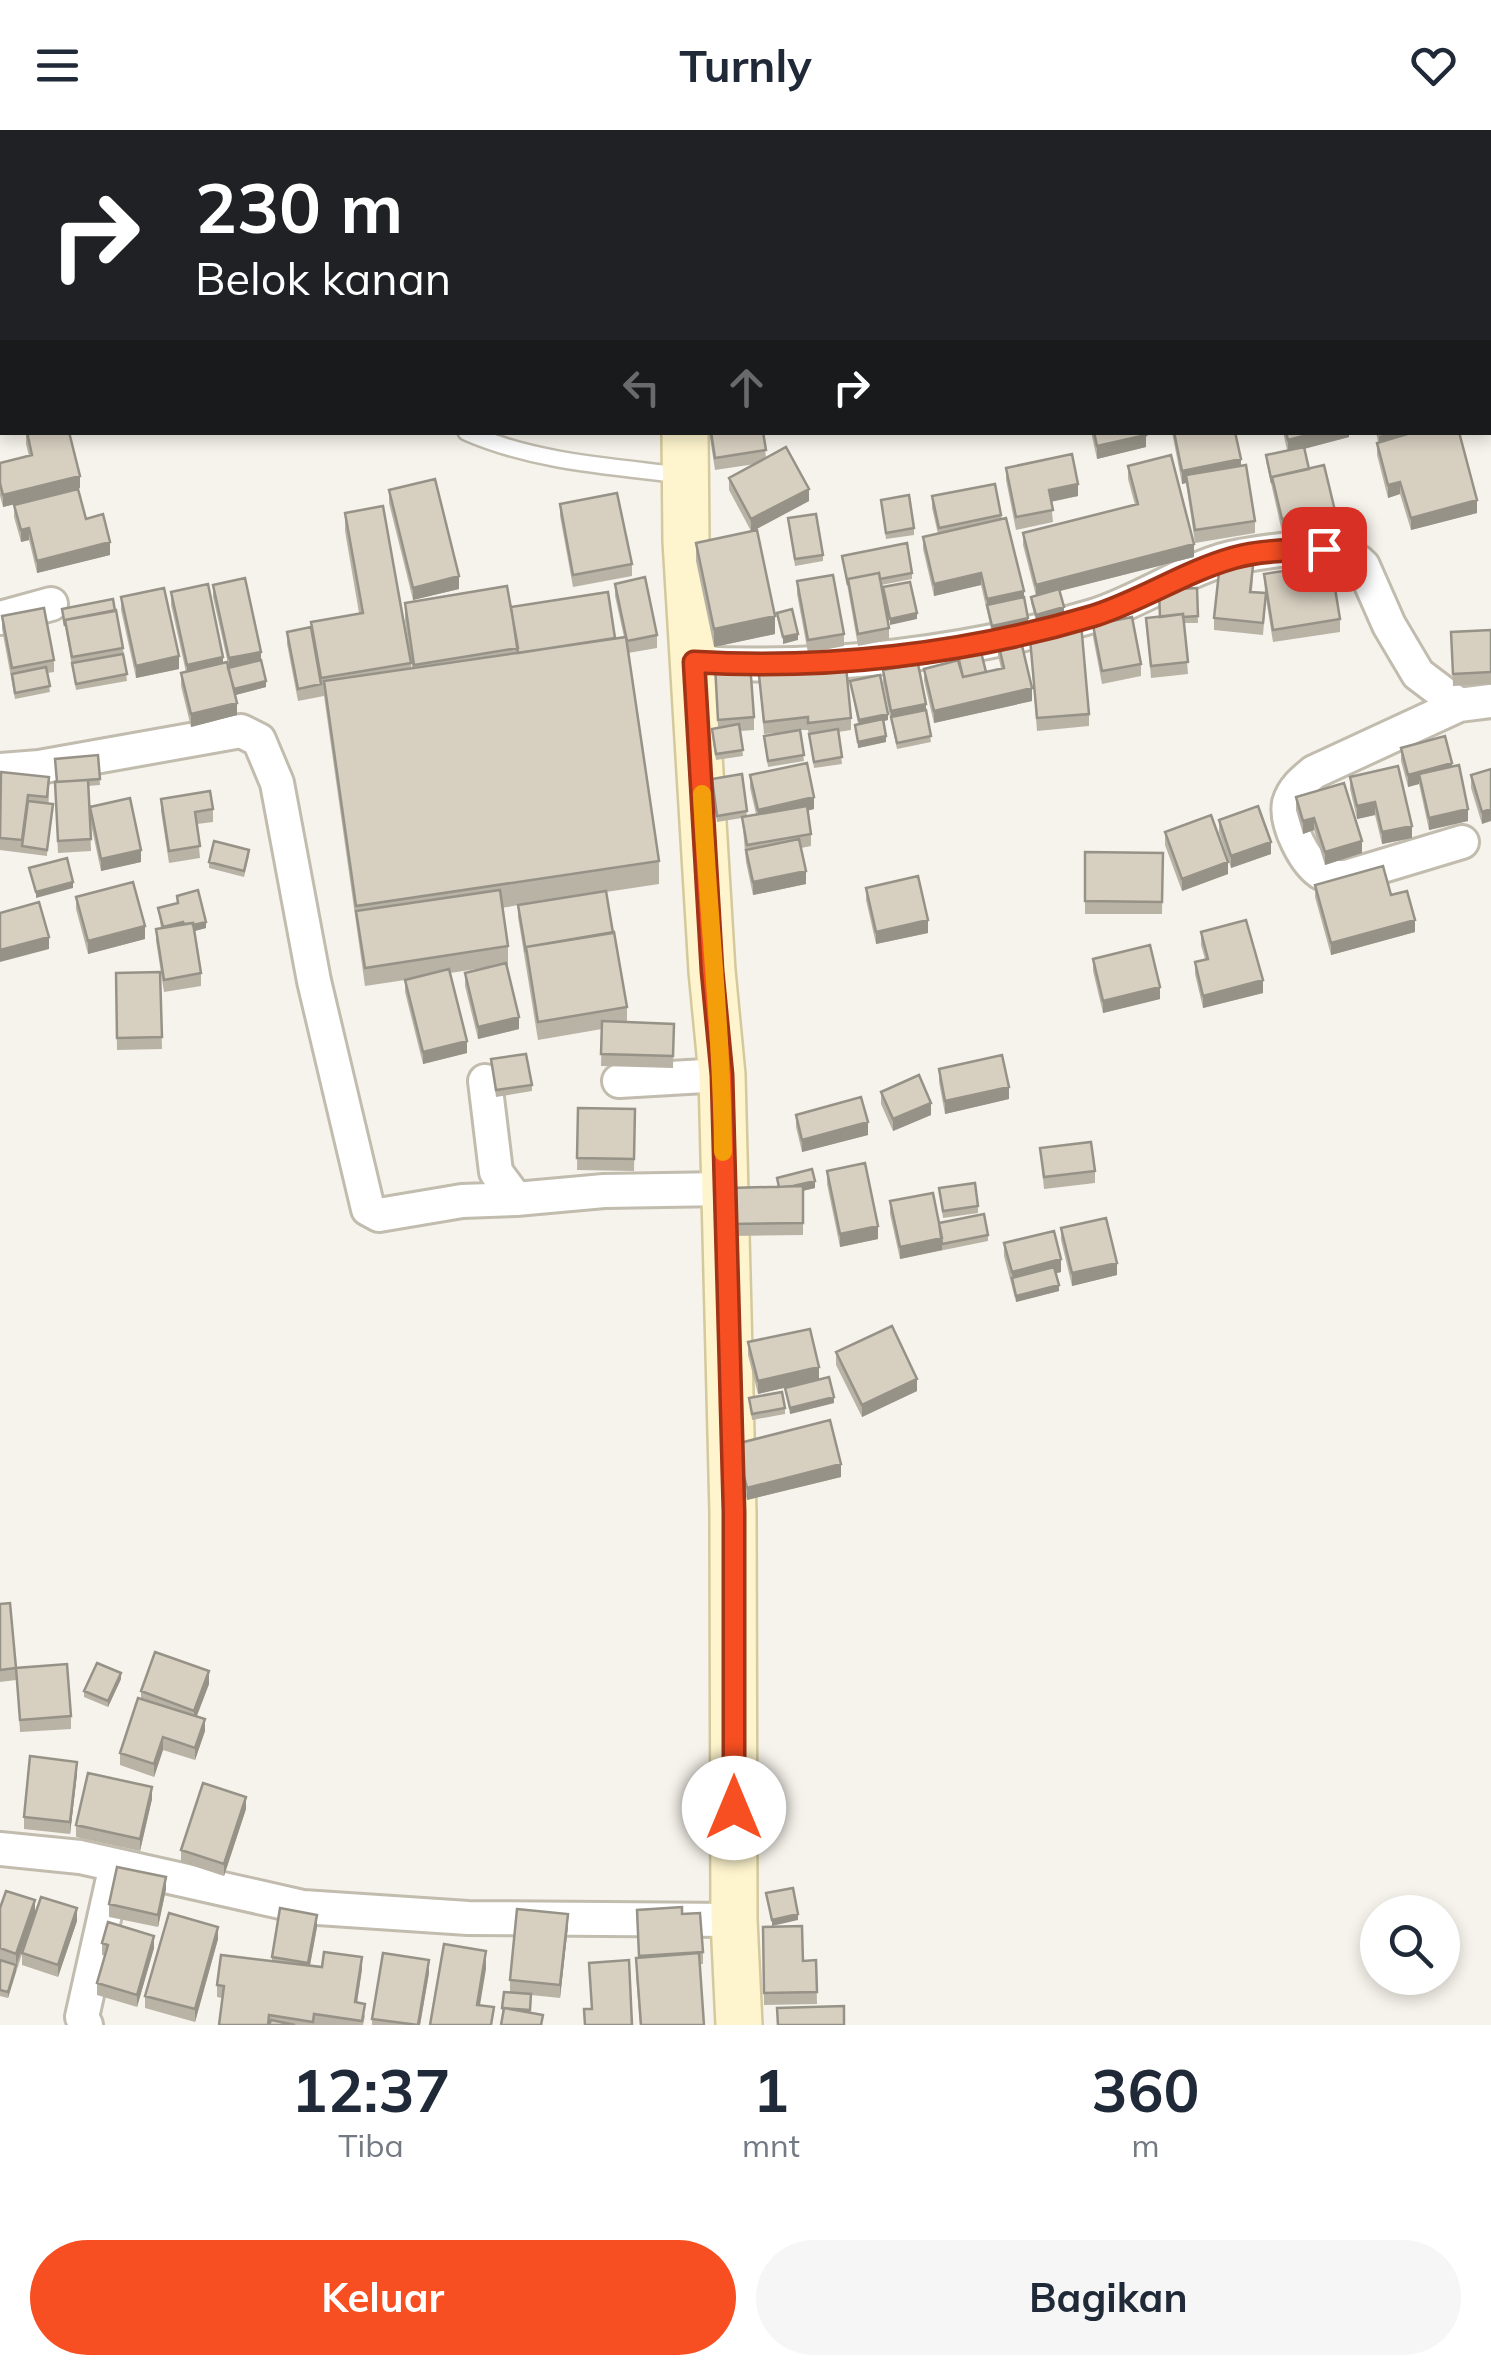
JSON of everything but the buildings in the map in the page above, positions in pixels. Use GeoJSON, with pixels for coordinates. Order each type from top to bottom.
{"type":"FeatureCollection","features":[{"type":"Feature","properties":{"kind":"street"},"geometry":{"type":"LineString","coordinates":[[685,454],[686,541],[722,1075],[734,1512],[734,1920],[739,2025]]}},
{"type":"Feature","properties":{"kind":"street"},"geometry":{"type":"LineString","coordinates":[[694,662],[825,662],[1012,637],[1096,615],[1237,556],[1324,549],[1342,550],[1363,566],[1389,625],[1418,674],[1475,703]]}},
{"type":"Feature","properties":{"kind":"street"},"geometry":{"type":"LineString","coordinates":[[0,618],[51,604]]}},
{"type":"Feature","properties":{"kind":"street"},"geometry":{"type":"LineString","coordinates":[[1462,842],[1346,877],[1333,877],[1313,866],[1290,819],[1289,805],[1298,786],[1314,772],[1475,703]]}},
{"type":"Feature","properties":{"kind":"street"},"geometry":{"type":"LineString","coordinates":[[0,770],[38,767],[240,731],[258,740],[277,783],[314,981],[368,1209],[379,1215],[462,1201],[604,1191],[724,1189]]}},
{"type":"Feature","properties":{"kind":"street"},"geometry":{"type":"LineString","coordinates":[[618,1081],[722,1075]]}},
{"type":"Feature","properties":{"kind":"street"},"geometry":{"type":"LineString","coordinates":[[485,1082],[496,1172],[516,1199]]}},
{"type":"Feature","properties":{"kind":"street"},"geometry":{"type":"LineString","coordinates":[[0,1849],[80,1857],[303,1907],[468,1918],[734,1920]]}},
{"type":"Feature","properties":{"kind":"street"},"geometry":{"type":"LineString","coordinates":[[86,2025],[82,2017],[116,1865]]}},
{"type":"Feature","properties":{"kind":"lane"},"geometry":{"type":"LineString","coordinates":[[473,435],[520,454],[685,454]]}},
{"type":"Feature","properties":{"kind":"slow traffic"},"geometry":{"type":"LineString","coordinates":[[702,794],[722,1075],[723,1152]]}},
{"type":"Feature","properties":{"kind":"route"},"geometry":{"type":"LineString","coordinates":[[734,1808],[734,1512],[722,1075],[694,662],[825,662],[1012,637],[1096,615],[1237,556],[1324,549]]}}]}
